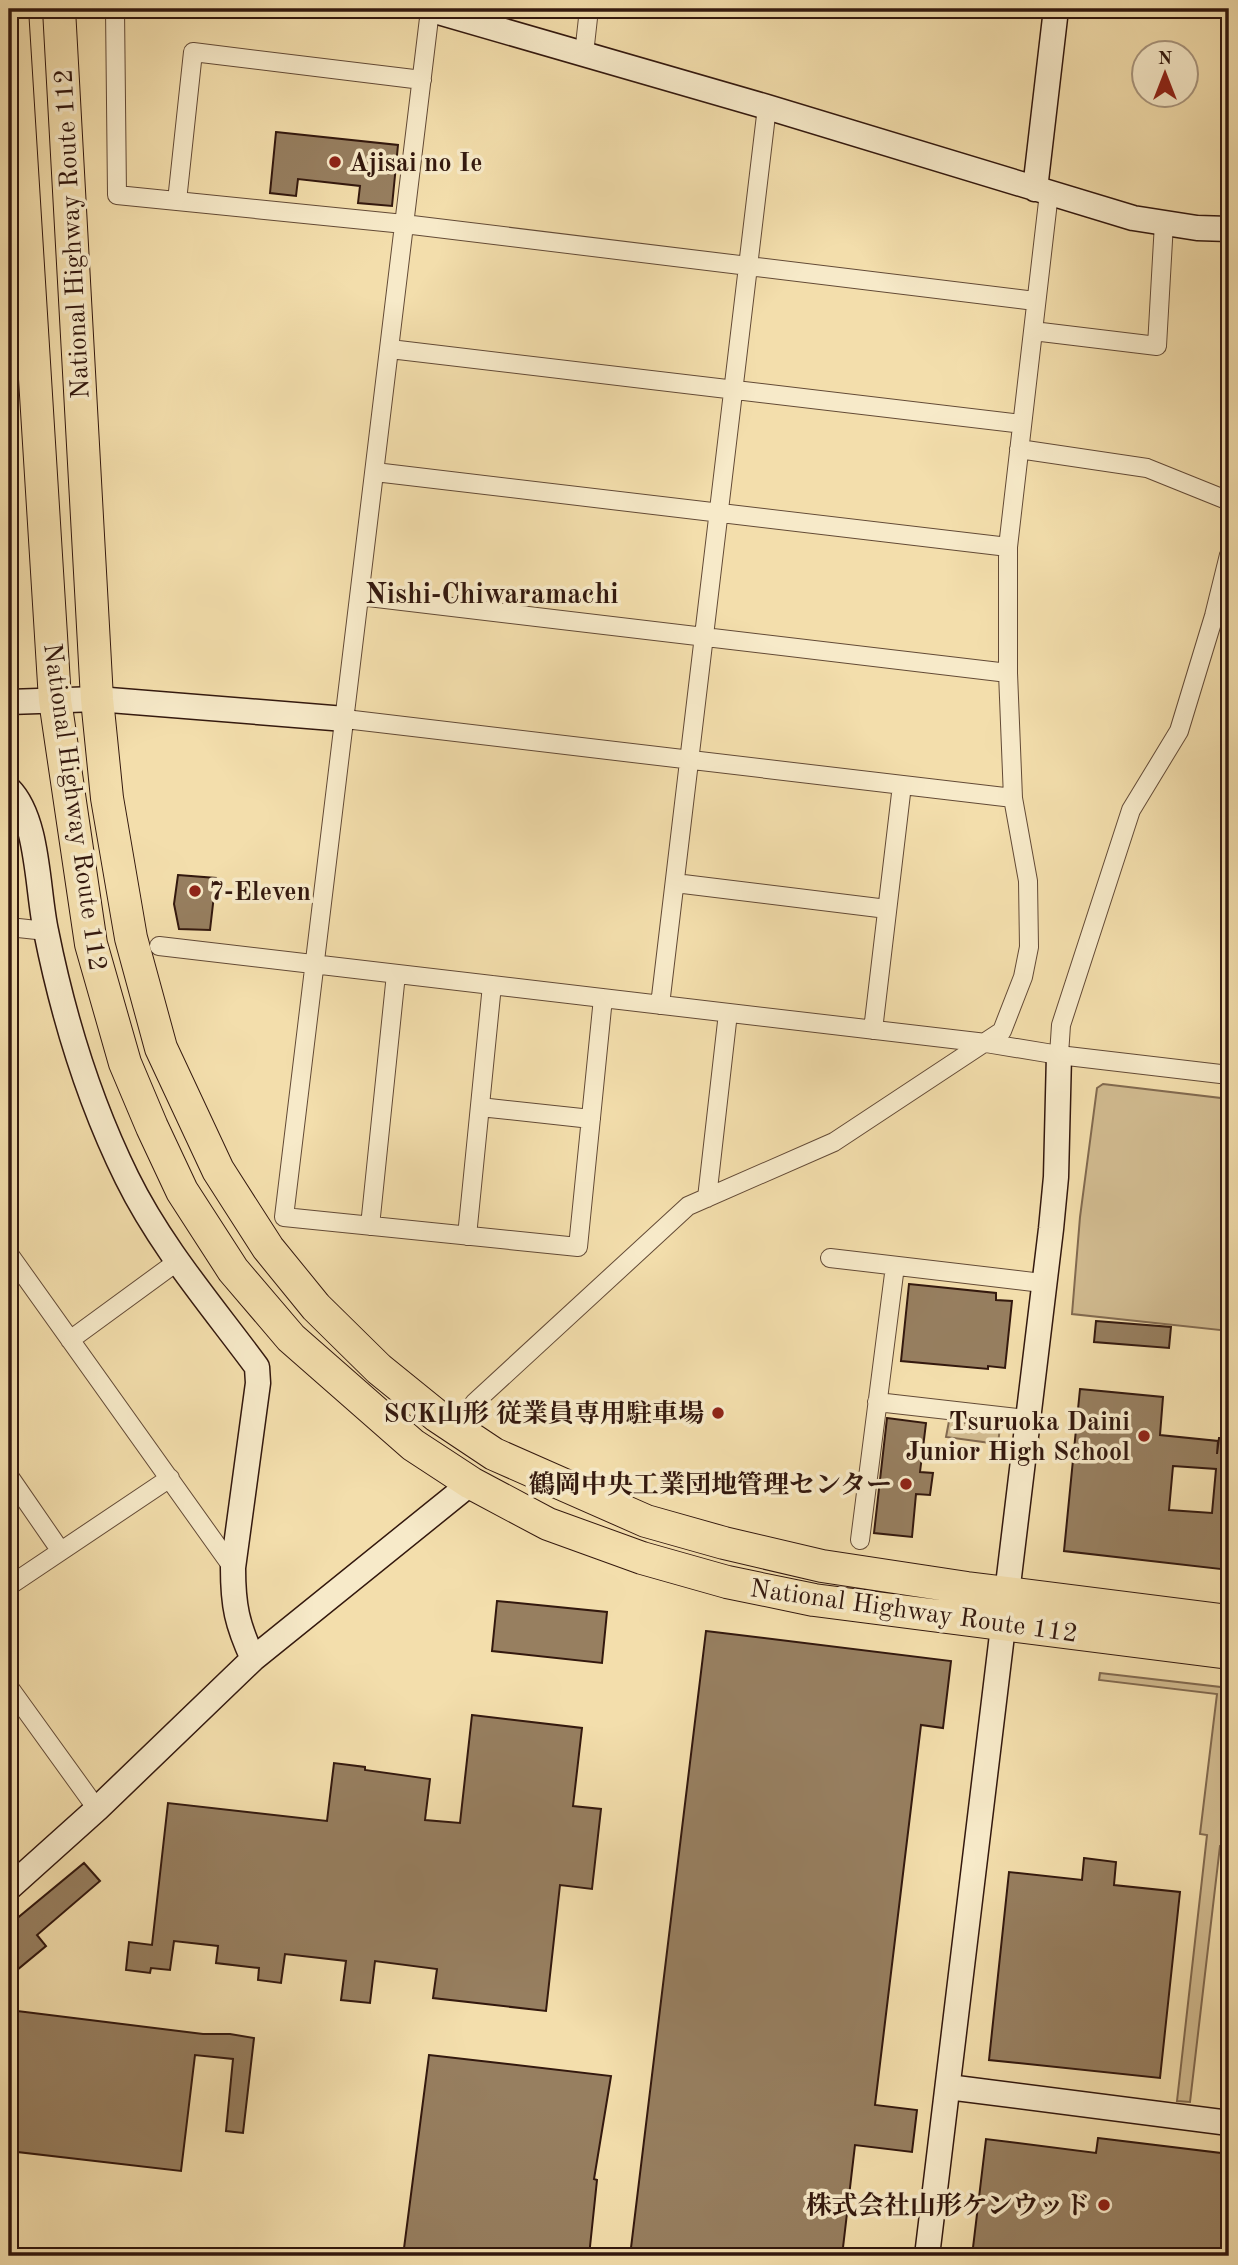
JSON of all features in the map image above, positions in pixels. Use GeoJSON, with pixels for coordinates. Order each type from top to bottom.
{"type":"FeatureCollection","features":[{"type":"Feature","properties":{"kind":"highway","name":"National Highway Route 112"},"geometry":{"type":"LineString","coordinates":[[12,9],[55,700],[92,944],[125,1063],[182,1191],[233,1270],[291,1338],[413,1445],[471,1483],[548,1524],[642,1558],[727,1582],[814,1600],[1229,1653]]}},
{"type":"Feature","properties":{"kind":"highway","name":"National Highway Route 112"},"geometry":{"type":"LineString","coordinates":[[59,15],[97,699],[107,798],[131,938],[161,1048],[218,1170],[268,1248],[316,1307],[379,1369],[437,1416],[494,1454],[646,1521],[822,1566],[1229,1622]]}},
{"type":"Feature","properties":{"kind":"street"},"geometry":{"type":"LineString","coordinates":[[115,9],[117,195],[404,224],[1035,301]]}},
{"type":"Feature","properties":{"kind":"street"},"geometry":{"type":"LineString","coordinates":[[603,998],[578,1247],[284,1217],[429,9],[767,107],[1133,218],[1229,229]]}},
{"type":"Feature","properties":{"kind":"street"},"geometry":{"type":"LineString","coordinates":[[584,54],[589,9]]}},
{"type":"Feature","properties":{"kind":"street"},"geometry":{"type":"LineString","coordinates":[[474,1403],[688,1206],[834,1142],[1002,1031],[1023,977],[1029,947],[1028,881],[1013,798],[1008,673],[1009,547],[1033,331],[1056,9]]}},
{"type":"Feature","properties":{"kind":"street"},"geometry":{"type":"LineString","coordinates":[[177,201],[193,52],[422,80]]}},
{"type":"Feature","properties":{"kind":"street"},"geometry":{"type":"LineString","coordinates":[[660,1005],[767,107]]}},
{"type":"Feature","properties":{"kind":"street"},"geometry":{"type":"LineString","coordinates":[[1033,331],[1157,346],[1164,223]]}},
{"type":"Feature","properties":{"kind":"street"},"geometry":{"type":"LineString","coordinates":[[390,349],[1023,424]]}},
{"type":"Feature","properties":{"kind":"street"},"geometry":{"type":"LineString","coordinates":[[1020,449],[1147,468],[1229,501]]}},
{"type":"Feature","properties":{"kind":"street"},"geometry":{"type":"LineString","coordinates":[[375,472],[1009,547]]}},
{"type":"Feature","properties":{"kind":"street"},"geometry":{"type":"LineString","coordinates":[[927,2256],[1056,1177],[1061,1025],[1130,810],[1179,731],[1214,616],[1229,555]]}},
{"type":"Feature","properties":{"kind":"street"},"geometry":{"type":"LineString","coordinates":[[360,596],[1008,673]]}},
{"type":"Feature","properties":{"kind":"street"},"geometry":{"type":"LineString","coordinates":[[9,702],[97,699],[345,719],[1013,798]]}},
{"type":"Feature","properties":{"kind":"street"},"geometry":{"type":"LineString","coordinates":[[873,1030],[901,785]]}},
{"type":"Feature","properties":{"kind":"street"},"geometry":{"type":"LineString","coordinates":[[9,789],[20,802],[29,826],[46,931],[74,1043],[102,1120],[128,1179],[177,1261],[257,1367],[258,1383],[233,1568],[233,1593],[239,1627],[253,1659]]}},
{"type":"Feature","properties":{"kind":"street"},"geometry":{"type":"LineString","coordinates":[[674,883],[887,909]]}},
{"type":"Feature","properties":{"kind":"street"},"geometry":{"type":"LineString","coordinates":[[9,927],[46,931]]}},
{"type":"Feature","properties":{"kind":"street"},"geometry":{"type":"LineString","coordinates":[[159,946],[986,1042],[1059,1055],[1229,1075]]}},
{"type":"Feature","properties":{"kind":"street"},"geometry":{"type":"LineString","coordinates":[[370,1226],[396,974]]}},
{"type":"Feature","properties":{"kind":"street"},"geometry":{"type":"LineString","coordinates":[[467,1236],[492,985]]}},
{"type":"Feature","properties":{"kind":"street"},"geometry":{"type":"LineString","coordinates":[[707,1198],[728,1013]]}},
{"type":"Feature","properties":{"kind":"street"},"geometry":{"type":"LineString","coordinates":[[480,1107],[591,1119]]}},
{"type":"Feature","properties":{"kind":"street"},"geometry":{"type":"LineString","coordinates":[[9,1254],[233,1568]]}},
{"type":"Feature","properties":{"kind":"street"},"geometry":{"type":"LineString","coordinates":[[830,1258],[1042,1283]]}},
{"type":"Feature","properties":{"kind":"street"},"geometry":{"type":"LineString","coordinates":[[70,1340],[177,1261]]}},
{"type":"Feature","properties":{"kind":"street"},"geometry":{"type":"LineString","coordinates":[[860,1540],[895,1266]]}},
{"type":"Feature","properties":{"kind":"street"},"geometry":{"type":"LineString","coordinates":[[877,1402],[1027,1419]]}},
{"type":"Feature","properties":{"kind":"street"},"geometry":{"type":"LineString","coordinates":[[9,1476],[60,1550]]}},
{"type":"Feature","properties":{"kind":"street"},"geometry":{"type":"LineString","coordinates":[[9,1586],[170,1478]]}},
{"type":"Feature","properties":{"kind":"street"},"geometry":{"type":"LineString","coordinates":[[9,1888],[97,1809],[253,1659],[471,1483]]}},
{"type":"Feature","properties":{"kind":"street"},"geometry":{"type":"LineString","coordinates":[[9,1687],[97,1809]]}},
{"type":"Feature","properties":{"kind":"street"},"geometry":{"type":"LineString","coordinates":[[948,2087],[1229,2123]]}},
{"type":"Feature","properties":{"kind":"shaded area"},"geometry":{"type":"Polygon","coordinates":[[[1103,1084],[1229,1099],[1229,1331],[1072,1314],[1080,1217],[1097,1088],[1103,1084]]]}},
{"type":"Feature","properties":{"kind":"shaded area"},"geometry":{"type":"Polygon","coordinates":[[[949,1421],[1000,1427],[998,1444],[946,1437],[949,1421]]]}},
{"type":"Feature","properties":{"kind":"shaded area"},"geometry":{"type":"Polygon","coordinates":[[[1100,1673],[1229,1688],[1229,1847],[1220,1846],[1190,2102],[1177,2101],[1207,1835],[1200,1834],[1217,1694],[1099,1680],[1100,1673]]]}},
{"type":"Feature","properties":{"kind":"building","name":"Ajisai no Ie"},"geometry":{"type":"Polygon","coordinates":[[[276,132],[398,145],[392,206],[358,203],[360,186],[298,179],[296,196],[270,193],[276,132]]]}},
{"type":"Feature","properties":{"kind":"building","name":"7-Eleven"},"geometry":{"type":"Polygon","coordinates":[[[178,875],[216,878],[210,930],[179,929],[174,904],[178,875]]]}},
{"type":"Feature","properties":{"kind":"building"},"geometry":{"type":"Polygon","coordinates":[[[909,1284],[996,1293],[996,1300],[1012,1301],[1005,1368],[988,1366],[988,1369],[901,1361],[909,1284]]]}},
{"type":"Feature","properties":{"kind":"building"},"geometry":{"type":"Polygon","coordinates":[[[1096,1321],[1171,1327],[1169,1348],[1094,1342],[1096,1321]]]}},
{"type":"Feature","properties":{"kind":"building"},"geometry":{"type":"Polygon","coordinates":[[[1080,1389],[1163,1397],[1160,1435],[1218,1441],[1217,1454],[1219,1438],[1229,1438],[1229,1570],[1064,1551],[1080,1389]],[[1173,1466],[1169,1510],[1212,1513],[1216,1469],[1173,1466]]]}},
{"type":"Feature","properties":{"kind":"building","name":"鶴岡中央工業団地管理センター"},"geometry":{"type":"Polygon","coordinates":[[[887,1418],[926,1423],[920,1472],[933,1473],[930,1495],[916,1494],[912,1537],[874,1533],[887,1418]]]}},
{"type":"Feature","properties":{"kind":"building"},"geometry":{"type":"Polygon","coordinates":[[[497,1601],[607,1612],[602,1663],[492,1651],[497,1601]]]}},
{"type":"Feature","properties":{"kind":"building"},"geometry":{"type":"Polygon","coordinates":[[[706,1631],[951,1661],[943,1728],[921,1725],[875,2105],[917,2110],[912,2152],[855,2145],[842,2256],[630,2256],[706,1631]]]}},
{"type":"Feature","properties":{"kind":"building"},"geometry":{"type":"Polygon","coordinates":[[[472,1715],[582,1728],[573,1806],[601,1809],[592,1889],[560,1885],[546,2011],[433,1998],[437,1969],[375,1961],[370,2003],[341,2000],[346,1961],[285,1954],[281,1983],[258,1980],[259,1968],[216,1963],[218,1946],[174,1941],[170,1970],[151,1968],[150,1973],[126,1970],[129,1942],[152,1945],[168,1803],[327,1821],[334,1763],[430,1779],[425,1820],[460,1823],[472,1715]]]}},
{"type":"Feature","properties":{"kind":"building"},"geometry":{"type":"Polygon","coordinates":[[[1084,1858],[1116,1862],[1114,1885],[1180,1892],[1160,2078],[989,2060],[1009,1872],[1082,1880],[1084,1858]]]}},
{"type":"Feature","properties":{"kind":"building"},"geometry":{"type":"Polygon","coordinates":[[[84,1863],[100,1881],[37,1935],[46,1946],[17,1970],[9,1961],[9,1925],[84,1863]]]}},
{"type":"Feature","properties":{"kind":"building"},"geometry":{"type":"Polygon","coordinates":[[[9,2010],[254,2038],[243,2133],[226,2131],[233,2059],[195,2055],[181,2171],[9,2151],[9,2010]]]}},
{"type":"Feature","properties":{"kind":"building"},"geometry":{"type":"Polygon","coordinates":[[[429,2055],[611,2076],[594,2179],[597,2180],[589,2256],[403,2256],[429,2055]]]}},
{"type":"Feature","properties":{"kind":"building","name":"株式会社山形ケンウッド"},"geometry":{"type":"Polygon","coordinates":[[[1098,2138],[1229,2154],[1229,2256],[972,2256],[986,2139],[1096,2153],[1098,2138]]]}},
{"type":"Feature","properties":{"kind":"place","name":"Ajisai no Ie"},"geometry":{"type":"Point","coordinates":[335,162]}},
{"type":"Feature","properties":{"kind":"place","name":"7-Eleven"},"geometry":{"type":"Point","coordinates":[195,891]}},
{"type":"Feature","properties":{"kind":"place","name":"SCK山形 従業員専用駐車場"},"geometry":{"type":"Point","coordinates":[718,1413]}},
{"type":"Feature","properties":{"kind":"place","name":"Tsuruoka Daini Junior High School"},"geometry":{"type":"Point","coordinates":[1144,1436]}},
{"type":"Feature","properties":{"kind":"place","name":"鶴岡中央工業団地管理センター"},"geometry":{"type":"Point","coordinates":[906,1484]}},
{"type":"Feature","properties":{"kind":"place","name":"株式会社山形ケンウッド"},"geometry":{"type":"Point","coordinates":[1104,2205]}},
{"type":"Feature","properties":{"kind":"district","name":"Nishi-Chiwaramachi"},"geometry":{"type":"Point","coordinates":[492,593]}}]}
